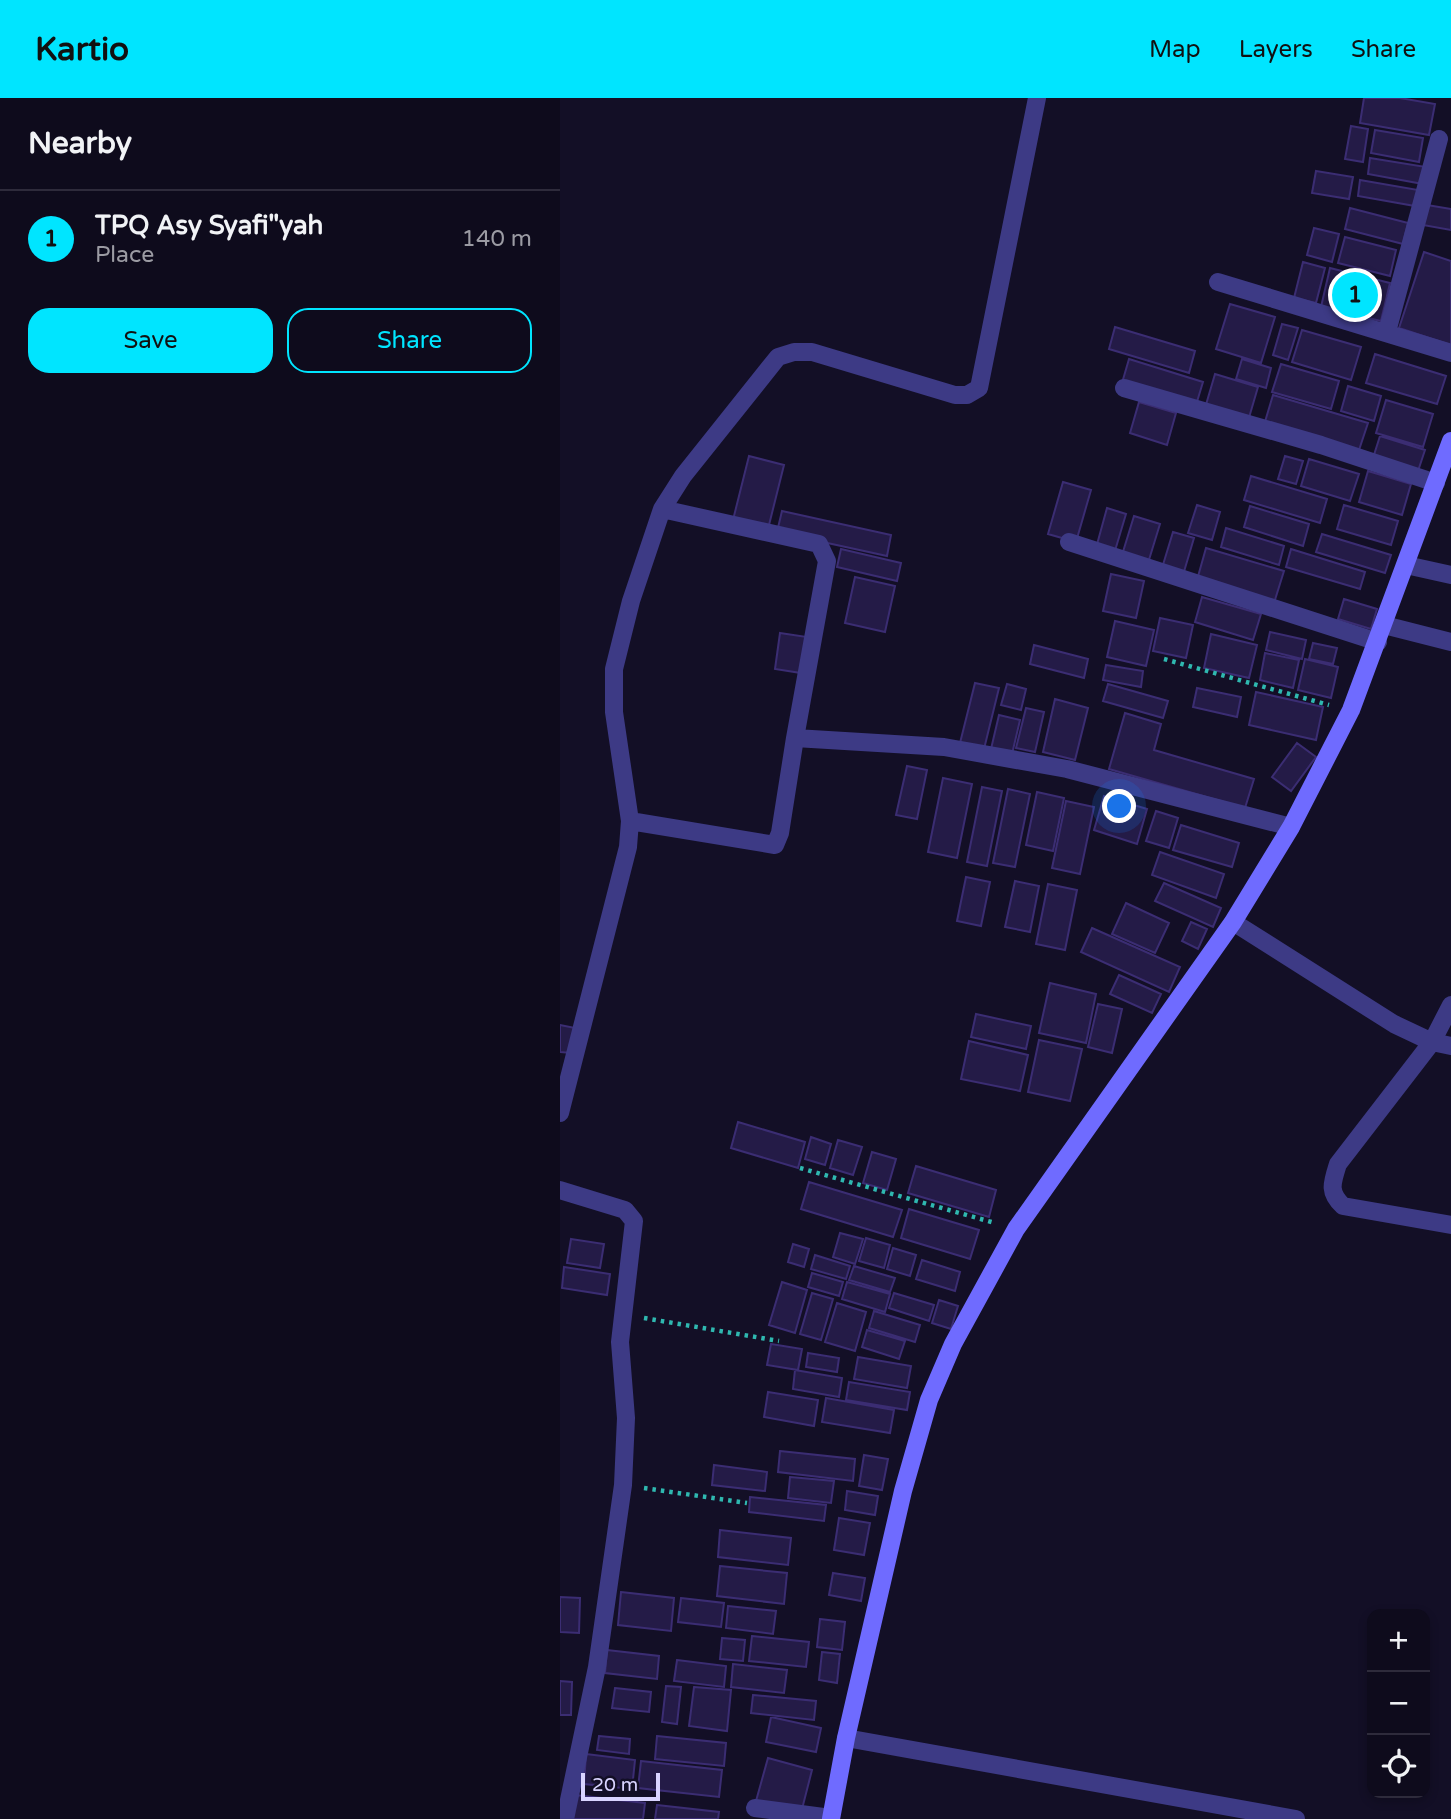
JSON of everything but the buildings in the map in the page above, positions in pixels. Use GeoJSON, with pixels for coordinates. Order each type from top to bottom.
{"type":"FeatureCollection","features":[{"type":"Feature","properties":{"kind":"street"},"geometry":{"type":"LineString","coordinates":[[560,1113],[628,846],[630,821],[614,712],[614,669],[631,601],[683,475],[778,357],[794,352],[812,352],[955,395],[967,395],[979,388],[1037,98]]}},
{"type":"Feature","properties":{"kind":"street"},"geometry":{"type":"LineString","coordinates":[[1387,332],[1439,139]]}},
{"type":"Feature","properties":{"kind":"street"},"geometry":{"type":"LineString","coordinates":[[1218,282],[1387,332],[1451,354]]}},
{"type":"Feature","properties":{"kind":"street"},"geometry":{"type":"LineString","coordinates":[[1124,388],[1321,445],[1436,483]]}},
{"type":"Feature","properties":{"kind":"street"},"geometry":{"type":"LineString","coordinates":[[755,1808],[820,1816],[846,1738],[900,1504],[929,1400],[953,1343],[1016,1229],[1233,922],[1291,827],[1351,710],[1451,441]]}},
{"type":"Feature","properties":{"kind":"street"},"geometry":{"type":"LineString","coordinates":[[630,821],[770,846],[779,837],[827,561],[819,544],[669,510]]}},
{"type":"Feature","properties":{"kind":"street"},"geometry":{"type":"LineString","coordinates":[[1069,542],[1381,634],[1451,642]]}},
{"type":"Feature","properties":{"kind":"street"},"geometry":{"type":"LineString","coordinates":[[1406,565],[1451,575]]}},
{"type":"Feature","properties":{"kind":"street"},"geometry":{"type":"LineString","coordinates":[[795,738],[944,747],[1054,766],[1291,827]]}},
{"type":"Feature","properties":{"kind":"street"},"geometry":{"type":"LineString","coordinates":[[1233,922],[1394,1024],[1432,1042],[1451,1046]]}},
{"type":"Feature","properties":{"kind":"street"},"geometry":{"type":"LineString","coordinates":[[1451,1005],[1432,1042],[1338,1164],[1331,1186],[1333,1196],[1343,1206],[1451,1225]]}},
{"type":"Feature","properties":{"kind":"street"},"geometry":{"type":"LineString","coordinates":[[560,1191],[631,1214],[634,1220],[620,1342],[626,1418],[623,1485],[597,1667],[565,1819]]}},
{"type":"Feature","properties":{"kind":"street"},"geometry":{"type":"LineString","coordinates":[[846,1738],[1296,1819]]}},
{"type":"Feature","properties":{"kind":"path"},"geometry":{"type":"LineString","coordinates":[[1164,659],[1351,710]]}},
{"type":"Feature","properties":{"kind":"path"},"geometry":{"type":"LineString","coordinates":[[800,1167],[1016,1229]]}},
{"type":"Feature","properties":{"kind":"path"},"geometry":{"type":"LineString","coordinates":[[622,1314],[779,1341]]}},
{"type":"Feature","properties":{"kind":"path"},"geometry":{"type":"LineString","coordinates":[[623,1485],[747,1503]]}},
{"type":"Feature","properties":{"kind":"place","name":"TPQ Asy Syafi\"yah"},"geometry":{"type":"Point","coordinates":[1355,295]}}]}
